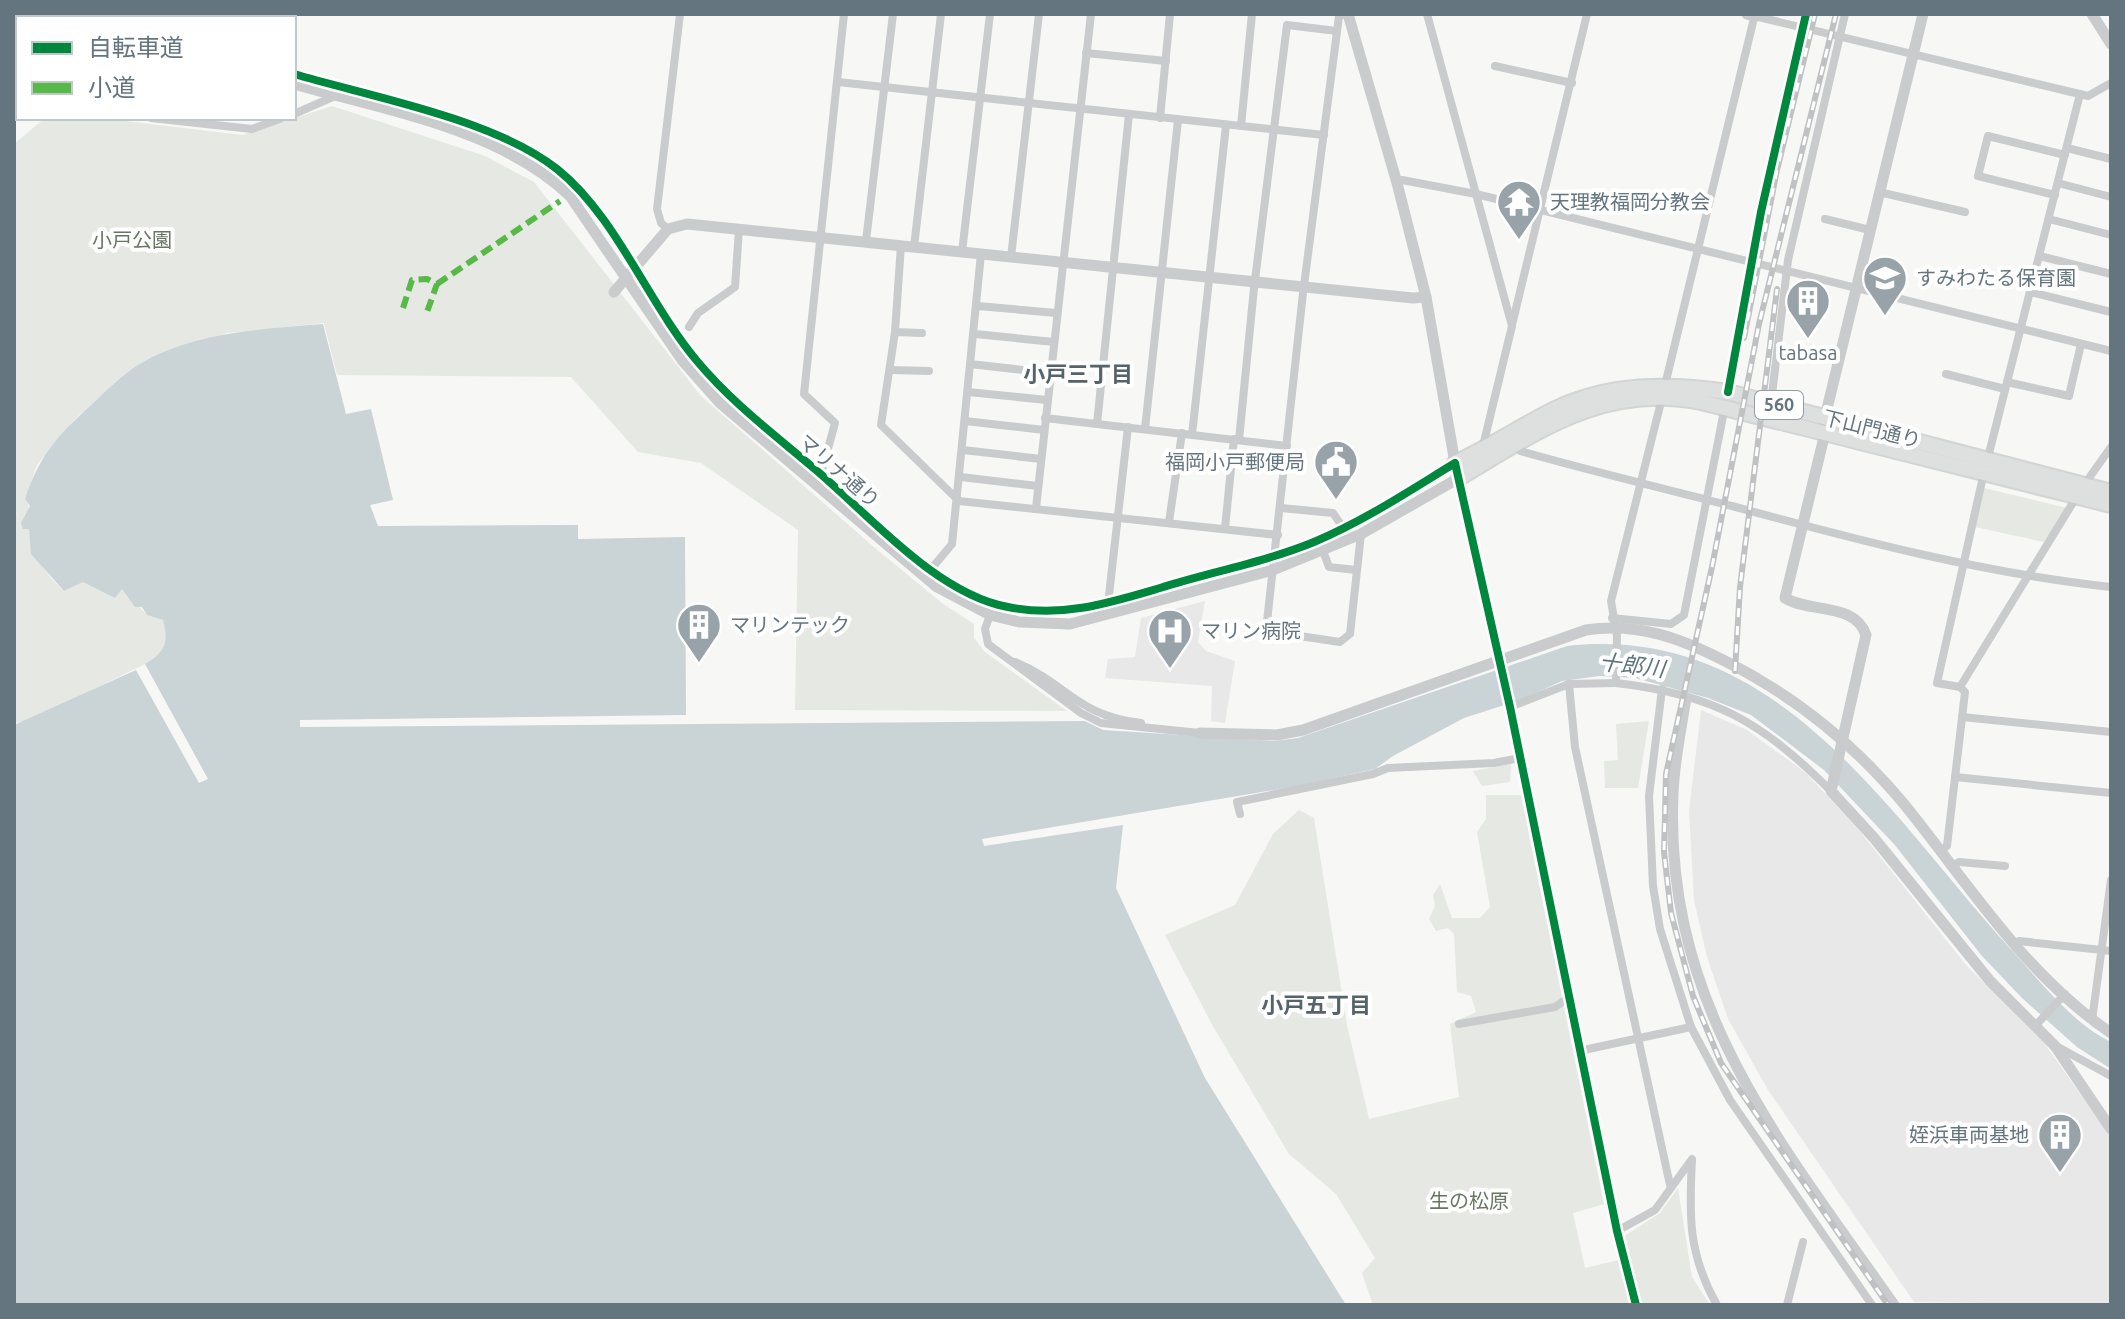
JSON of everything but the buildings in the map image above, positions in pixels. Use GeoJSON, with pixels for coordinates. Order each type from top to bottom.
{"type":"FeatureCollection","features":[{"type":"Feature","properties":{"kind":"main road","name":"下山門通り"},"geometry":{"type":"LineString","coordinates":[[1459,478],[1561,417],[1663,391],[1825,433],[1986,465]]}},
{"type":"Feature","properties":{"kind":"main road","name":"下山門通り"},"geometry":{"type":"LineString","coordinates":[[1455,463],[1557,408],[1599,393],[1728,392],[2081,490],[2111,492]]}},
{"type":"Feature","properties":{"kind":"main road","name":"下山門通り"},"geometry":{"type":"LineString","coordinates":[[2081,490],[2111,505]]}},
{"type":"Feature","properties":{"kind":"street"},"geometry":{"type":"LineString","coordinates":[[668,229],[661,223],[657,209],[680,14]]}},
{"type":"Feature","properties":{"kind":"street"},"geometry":{"type":"LineString","coordinates":[[818,472],[836,429],[835,423],[804,394],[844,14]]}},
{"type":"Feature","properties":{"kind":"street"},"geometry":{"type":"LineString","coordinates":[[866,241],[893,14]]}},
{"type":"Feature","properties":{"kind":"street"},"geometry":{"type":"LineString","coordinates":[[914,247],[941,14]]}},
{"type":"Feature","properties":{"kind":"street"},"geometry":{"type":"LineString","coordinates":[[962,252],[990,14]]}},
{"type":"Feature","properties":{"kind":"street"},"geometry":{"type":"LineString","coordinates":[[1011,257],[1039,14]]}},
{"type":"Feature","properties":{"kind":"street"},"geometry":{"type":"LineString","coordinates":[[1036,508],[1091,14]]}},
{"type":"Feature","properties":{"kind":"street"},"geometry":{"type":"LineString","coordinates":[[1160,118],[1170,14]]}},
{"type":"Feature","properties":{"kind":"street"},"geometry":{"type":"LineString","coordinates":[[1241,126],[1252,14]]}},
{"type":"Feature","properties":{"kind":"street"},"geometry":{"type":"LineString","coordinates":[[1361,534],[1350,634],[1340,642],[1266,631],[1337,31],[1339,16],[1347,14],[1397,183],[1426,297],[1455,463],[1510,707],[1617,1231],[1636,1305]]}},
{"type":"Feature","properties":{"kind":"street"},"geometry":{"type":"LineString","coordinates":[[1427,14],[1512,326]]}},
{"type":"Feature","properties":{"kind":"street"},"geometry":{"type":"LineString","coordinates":[[1481,451],[1587,14]]}},
{"type":"Feature","properties":{"kind":"street"},"geometry":{"type":"LineString","coordinates":[[990,615],[985,637],[1007,658],[1081,713],[1101,723],[1266,736],[1303,730],[1586,630],[1671,624],[1684,615],[1709,500],[1752,262],[1806,14]]}},
{"type":"Feature","properties":{"kind":"street"},"geometry":{"type":"LineString","coordinates":[[1771,403],[1788,271],[1845,14]]}},
{"type":"Feature","properties":{"kind":"street"},"geometry":{"type":"LineString","coordinates":[[1831,789],[1866,635],[1862,624],[1846,614],[1785,598],[1825,433],[1825,417],[1923,14]]}},
{"type":"Feature","properties":{"kind":"street"},"geometry":{"type":"LineString","coordinates":[[2092,14],[2111,44]]}},
{"type":"Feature","properties":{"kind":"street"},"geometry":{"type":"LineString","coordinates":[[1616,679],[1611,601],[1699,249],[1752,15],[2088,96],[2111,83]]}},
{"type":"Feature","properties":{"kind":"street"},"geometry":{"type":"LineString","coordinates":[[1225,528],[1287,25],[1337,31]]}},
{"type":"Feature","properties":{"kind":"street"},"geometry":{"type":"LineString","coordinates":[[1086,53],[1166,61]]}},
{"type":"Feature","properties":{"kind":"street"},"geometry":{"type":"LineString","coordinates":[[1495,66],[1572,83]]}},
{"type":"Feature","properties":{"kind":"street","name":"マリナ通り"},"geometry":{"type":"LineString","coordinates":[[296,75],[470,125],[554,167],[579,189],[682,360],[720,403],[937,587],[990,615],[1019,622],[1070,624],[1273,570],[1361,534],[1459,478]]}},
{"type":"Feature","properties":{"kind":"street"},"geometry":{"type":"LineString","coordinates":[[838,82],[1324,135]]}},
{"type":"Feature","properties":{"kind":"street","name":"マリナ通り"},"geometry":{"type":"LineString","coordinates":[[296,85],[467,135],[503,149],[549,175],[570,196],[698,362],[746,412],[870,520],[932,568],[962,590],[1007,607],[1040,611],[1108,604],[1275,556],[1344,529],[1455,463]]}},
{"type":"Feature","properties":{"kind":"street"},"geometry":{"type":"LineString","coordinates":[[1940,851],[1947,846],[1965,692],[1960,687],[1937,683],[1986,465],[2080,94]]}},
{"type":"Feature","properties":{"kind":"street"},"geometry":{"type":"LineString","coordinates":[[296,113],[335,96]]}},
{"type":"Feature","properties":{"kind":"street"},"geometry":{"type":"LineString","coordinates":[[1097,424],[1129,114]]}},
{"type":"Feature","properties":{"kind":"street"},"geometry":{"type":"LineString","coordinates":[[169,120],[252,129],[277,120]]}},
{"type":"Feature","properties":{"kind":"street"},"geometry":{"type":"LineString","coordinates":[[1145,429],[1178,120]]}},
{"type":"Feature","properties":{"kind":"street"},"geometry":{"type":"LineString","coordinates":[[1169,522],[1187,434],[1226,125]]}},
{"type":"Feature","properties":{"kind":"street"},"geometry":{"type":"LineString","coordinates":[[2055,195],[1978,176],[1988,136],[2111,159]]}},
{"type":"Feature","properties":{"kind":"street"},"geometry":{"type":"LineString","coordinates":[[1397,183],[1402,180],[1476,194],[2111,351]]}},
{"type":"Feature","properties":{"kind":"street"},"geometry":{"type":"LineString","coordinates":[[2058,183],[2111,197]]}},
{"type":"Feature","properties":{"kind":"street"},"geometry":{"type":"LineString","coordinates":[[1879,192],[1965,212]]}},
{"type":"Feature","properties":{"kind":"street"},"geometry":{"type":"LineString","coordinates":[[1825,219],[1870,230]]}},
{"type":"Feature","properties":{"kind":"street"},"geometry":{"type":"LineString","coordinates":[[2049,219],[2111,235]]}},
{"type":"Feature","properties":{"kind":"street"},"geometry":{"type":"LineString","coordinates":[[614,292],[668,229],[687,224],[1426,297]]}},
{"type":"Feature","properties":{"kind":"street"},"geometry":{"type":"LineString","coordinates":[[689,327],[698,313],[735,287],[739,229]]}},
{"type":"Feature","properties":{"kind":"street"},"geometry":{"type":"LineString","coordinates":[[901,245],[895,332],[881,425],[959,501],[1278,535]]}},
{"type":"Feature","properties":{"kind":"street"},"geometry":{"type":"LineString","coordinates":[[932,568],[952,544],[959,501],[981,254]]}},
{"type":"Feature","properties":{"kind":"street"},"geometry":{"type":"LineString","coordinates":[[2040,256],[2111,274]]}},
{"type":"Feature","properties":{"kind":"street"},"geometry":{"type":"LineString","coordinates":[[2030,292],[2111,312]]}},
{"type":"Feature","properties":{"kind":"street"},"geometry":{"type":"LineString","coordinates":[[978,306],[1056,313]]}},
{"type":"Feature","properties":{"kind":"street"},"geometry":{"type":"LineString","coordinates":[[895,332],[922,333]]}},
{"type":"Feature","properties":{"kind":"street"},"geometry":{"type":"LineString","coordinates":[[975,334],[1054,342]]}},
{"type":"Feature","properties":{"kind":"street"},"geometry":{"type":"LineString","coordinates":[[1946,374],[2069,396],[2081,344]]}},
{"type":"Feature","properties":{"kind":"street"},"geometry":{"type":"LineString","coordinates":[[970,364],[1050,373]]}},
{"type":"Feature","properties":{"kind":"street"},"geometry":{"type":"LineString","coordinates":[[890,370],[929,371]]}},
{"type":"Feature","properties":{"kind":"street"},"geometry":{"type":"LineString","coordinates":[[968,392],[1047,400]]}},
{"type":"Feature","properties":{"kind":"street"},"geometry":{"type":"LineString","coordinates":[[1045,418],[1287,446]]}},
{"type":"Feature","properties":{"kind":"street"},"geometry":{"type":"LineString","coordinates":[[965,421],[1044,430]]}},
{"type":"Feature","properties":{"kind":"street"},"geometry":{"type":"LineString","coordinates":[[1108,604],[1128,427]]}},
{"type":"Feature","properties":{"kind":"street"},"geometry":{"type":"LineString","coordinates":[[1514,445],[1520,451],[1640,483],[1962,564],[2026,578],[2111,587]]}},
{"type":"Feature","properties":{"kind":"street"},"geometry":{"type":"LineString","coordinates":[[1960,687],[2081,490],[2111,447]]}},
{"type":"Feature","properties":{"kind":"street"},"geometry":{"type":"LineString","coordinates":[[963,450],[1041,459]]}},
{"type":"Feature","properties":{"kind":"street"},"geometry":{"type":"LineString","coordinates":[[961,477],[1038,486]]}},
{"type":"Feature","properties":{"kind":"street"},"geometry":{"type":"LineString","coordinates":[[1281,508],[1333,513],[1344,529]]}},
{"type":"Feature","properties":{"kind":"street"},"geometry":{"type":"LineString","coordinates":[[1323,551],[1329,567],[1356,570]]}},
{"type":"Feature","properties":{"kind":"street"},"geometry":{"type":"LineString","coordinates":[[1614,627],[1645,630],[1704,650],[1775,688],[1889,788],[2014,944],[2064,995],[2111,1033]]}},
{"type":"Feature","properties":{"kind":"street"},"geometry":{"type":"LineString","coordinates":[[1510,707],[1569,684],[1616,679],[1724,707],[1750,722],[1798,758],[1831,789],[1990,981],[2038,1023],[2111,1129]]}},
{"type":"Feature","properties":{"kind":"street"},"geometry":{"type":"LineString","coordinates":[[1569,684],[1575,747],[1670,1185]]}},
{"type":"Feature","properties":{"kind":"street"},"geometry":{"type":"LineString","coordinates":[[1662,689],[1649,796],[1653,886],[1660,929],[1691,1027],[1730,1100],[1872,1305]]}},
{"type":"Feature","properties":{"kind":"street"},"geometry":{"type":"LineString","coordinates":[[1686,698],[1673,795],[1675,878],[1686,941],[1705,1000],[1753,1100],[1894,1305]]}},
{"type":"Feature","properties":{"kind":"street"},"geometry":{"type":"LineString","coordinates":[[1962,717],[2111,732]]}},
{"type":"Feature","properties":{"kind":"street"},"geometry":{"type":"LineString","coordinates":[[1240,814],[1237,802],[1373,774],[1388,768],[1494,763],[1520,758]]}},
{"type":"Feature","properties":{"kind":"street"},"geometry":{"type":"LineString","coordinates":[[1955,777],[2111,793]]}},
{"type":"Feature","properties":{"kind":"street"},"geometry":{"type":"LineString","coordinates":[[1952,867],[1959,862],[2005,866]]}},
{"type":"Feature","properties":{"kind":"street"},"geometry":{"type":"LineString","coordinates":[[2092,1020],[2107,950],[2111,880]]}},
{"type":"Feature","properties":{"kind":"street"},"geometry":{"type":"LineString","coordinates":[[2014,944],[2019,941],[2107,950]]}},
{"type":"Feature","properties":{"kind":"street"},"geometry":{"type":"LineString","coordinates":[[2038,1023],[2064,995]]}},
{"type":"Feature","properties":{"kind":"street"},"geometry":{"type":"LineString","coordinates":[[1459,1024],[1555,1007],[1568,998]]}},
{"type":"Feature","properties":{"kind":"street"},"geometry":{"type":"LineString","coordinates":[[1579,1051],[1691,1027]]}},
{"type":"Feature","properties":{"kind":"street"},"geometry":{"type":"LineString","coordinates":[[2055,1046],[2111,1076]]}},
{"type":"Feature","properties":{"kind":"street"},"geometry":{"type":"LineString","coordinates":[[1617,1231],[1655,1210],[1670,1185],[1692,1159],[1689,1222],[1695,1256],[1717,1305]]}},
{"type":"Feature","properties":{"kind":"street"},"geometry":{"type":"LineString","coordinates":[[1787,1305],[1803,1242]]}},
{"type":"Feature","properties":{"kind":"shaded area","name":"マリン病院"},"geometry":{"type":"Polygon","coordinates":[[[1205,601],[1198,642],[1206,651],[1235,661],[1225,723],[1211,721],[1212,686],[1105,678],[1108,659],[1135,657],[1141,618],[1205,601]]]}},
{"type":"Feature","properties":{"kind":"shaded area"},"geometry":{"type":"Polygon","coordinates":[[[1701,710],[1747,730],[1806,773],[1858,829],[1966,965],[2044,1043],[2111,1137],[2111,1305],[1914,1302],[1768,1090],[1728,1019],[1707,957],[1694,900],[1689,811],[1701,710]]]}},
{"type":"Feature","properties":{"kind":"green space"},"geometry":{"type":"Polygon","coordinates":[[[14,14],[73,14],[16,16],[14,85],[14,14]]]}},
{"type":"Feature","properties":{"kind":"green space","name":"小戸公園"},"geometry":{"type":"Polygon","coordinates":[[[332,106],[485,156],[534,182],[701,396],[875,548],[942,603],[974,624],[974,638],[985,652],[1067,711],[795,710],[798,530],[701,463],[638,452],[571,377],[337,375],[324,323],[227,333],[113,385],[76,418],[37,465],[25,499],[31,540],[46,571],[64,591],[83,582],[115,597],[122,588],[147,615],[163,620],[166,635],[161,651],[145,664],[25,723],[14,722],[14,144],[43,120],[117,120],[242,135],[332,106]]]}},
{"type":"Feature","properties":{"kind":"green space"},"geometry":{"type":"Polygon","coordinates":[[[1984,488],[2067,508],[2044,542],[1975,527],[1984,488]]]}},
{"type":"Feature","properties":{"kind":"green space"},"geometry":{"type":"Polygon","coordinates":[[[1649,721],[1638,788],[1605,788],[1604,761],[1618,760],[1616,724],[1649,721]]]}},
{"type":"Feature","properties":{"kind":"green space"},"geometry":{"type":"Polygon","coordinates":[[[1511,764],[1510,782],[1482,786],[1473,771],[1511,764]]]}},
{"type":"Feature","properties":{"kind":"green space","name":"生の松原"},"geometry":{"type":"Polygon","coordinates":[[[1486,795],[1521,795],[1604,1204],[1573,1213],[1585,1268],[1627,1258],[1623,1237],[1660,1213],[1678,1188],[1692,1277],[1710,1305],[1373,1305],[1362,1273],[1375,1258],[1336,1194],[1289,1154],[1214,1028],[1165,935],[1235,905],[1273,834],[1299,810],[1314,818],[1347,1025],[1369,1119],[1459,1097],[1450,1024],[1476,1012],[1471,996],[1457,992],[1454,934],[1448,928],[1436,931],[1429,919],[1435,906],[1433,895],[1440,884],[1452,918],[1480,918],[1490,907],[1477,832],[1486,819],[1486,795]]]}},
{"type":"Feature","properties":{"kind":"water","name":"十郎川"},"geometry":{"type":"Polygon","coordinates":[[[323,324],[346,414],[371,409],[393,500],[370,505],[378,526],[578,525],[578,539],[685,537],[686,715],[300,720],[300,727],[1085,721],[1103,730],[1275,741],[1298,738],[1567,646],[1643,647],[1710,665],[1770,698],[1825,741],[1876,792],[2049,991],[2072,1015],[2111,1042],[2111,1069],[2077,1047],[2023,999],[1982,956],[1894,844],[1824,770],[1751,715],[1708,698],[1635,678],[1600,676],[1562,681],[1520,700],[1464,718],[1375,769],[1298,786],[982,839],[984,846],[1123,825],[1116,888],[1205,1078],[1346,1305],[14,1305],[14,725],[136,670],[199,783],[208,779],[145,664],[164,646],[166,635],[163,620],[147,615],[142,607],[135,607],[122,589],[115,598],[83,582],[64,591],[31,554],[29,529],[23,529],[21,523],[30,506],[25,499],[43,458],[59,437],[108,389],[138,365],[181,345],[204,339],[252,330],[323,324]]]}},
{"type":"Feature","properties":{"kind":"railway"},"geometry":{"type":"LineString","coordinates":[[1744,338],[1777,170],[1815,14]]}},
{"type":"Feature","properties":{"kind":"railway"},"geometry":{"type":"LineString","coordinates":[[1836,14],[1759,324],[1712,567],[1666,774],[1664,852],[1671,913],[1693,996],[1721,1063],[1888,1305]]}},
{"type":"Feature","properties":{"kind":"railway"},"geometry":{"type":"LineString","coordinates":[[1735,671],[1740,587],[1777,289]]}},
{"type":"Feature","properties":{"kind":"marked path"},"geometry":{"type":"LineString","coordinates":[[437,284],[560,201]]}},
{"type":"Feature","properties":{"kind":"marked path"},"geometry":{"type":"LineString","coordinates":[[403,308],[412,280],[427,279],[437,284],[427,312]]}},
{"type":"Feature","properties":{"kind":"cycle path"},"geometry":{"type":"LineString","coordinates":[[1728,392],[1761,212],[1806,14]]}},
{"type":"Feature","properties":{"kind":"cycle path"},"geometry":{"type":"LineString","coordinates":[[296,75],[467,123],[500,136],[557,169],[597,211],[679,338],[725,391],[906,551],[956,587],[982,599],[1028,610],[1066,610],[1122,599],[1257,561],[1314,542],[1351,525],[1455,463],[1510,707],[1617,1231],[1636,1305]]}},
{"type":"Feature","properties":{"kind":"place","name":"天理教福岡分教会"},"geometry":{"type":"Point","coordinates":[1519,241]}},
{"type":"Feature","properties":{"kind":"place","name":"すみわたる保育園"},"geometry":{"type":"Point","coordinates":[1885,317]}},
{"type":"Feature","properties":{"kind":"place","name":"tabasa"},"geometry":{"type":"Point","coordinates":[1808,340]}},
{"type":"Feature","properties":{"kind":"place","name":"福岡小戸郵便局"},"geometry":{"type":"Point","coordinates":[1336,501]}},
{"type":"Feature","properties":{"kind":"place","name":"マリンテック"},"geometry":{"type":"Point","coordinates":[699,664]}},
{"type":"Feature","properties":{"kind":"place","name":"マリン病院"},"geometry":{"type":"Point","coordinates":[1170,670]}},
{"type":"Feature","properties":{"kind":"place","name":"姪浜車両基地"},"geometry":{"type":"Point","coordinates":[2060,1174]}},
{"type":"Feature","properties":{"kind":"district","name":"小戸三丁目"},"geometry":{"type":"Point","coordinates":[1078,374]}},
{"type":"Feature","properties":{"kind":"district","name":"小戸五丁目"},"geometry":{"type":"Point","coordinates":[1316,1005]}}]}
